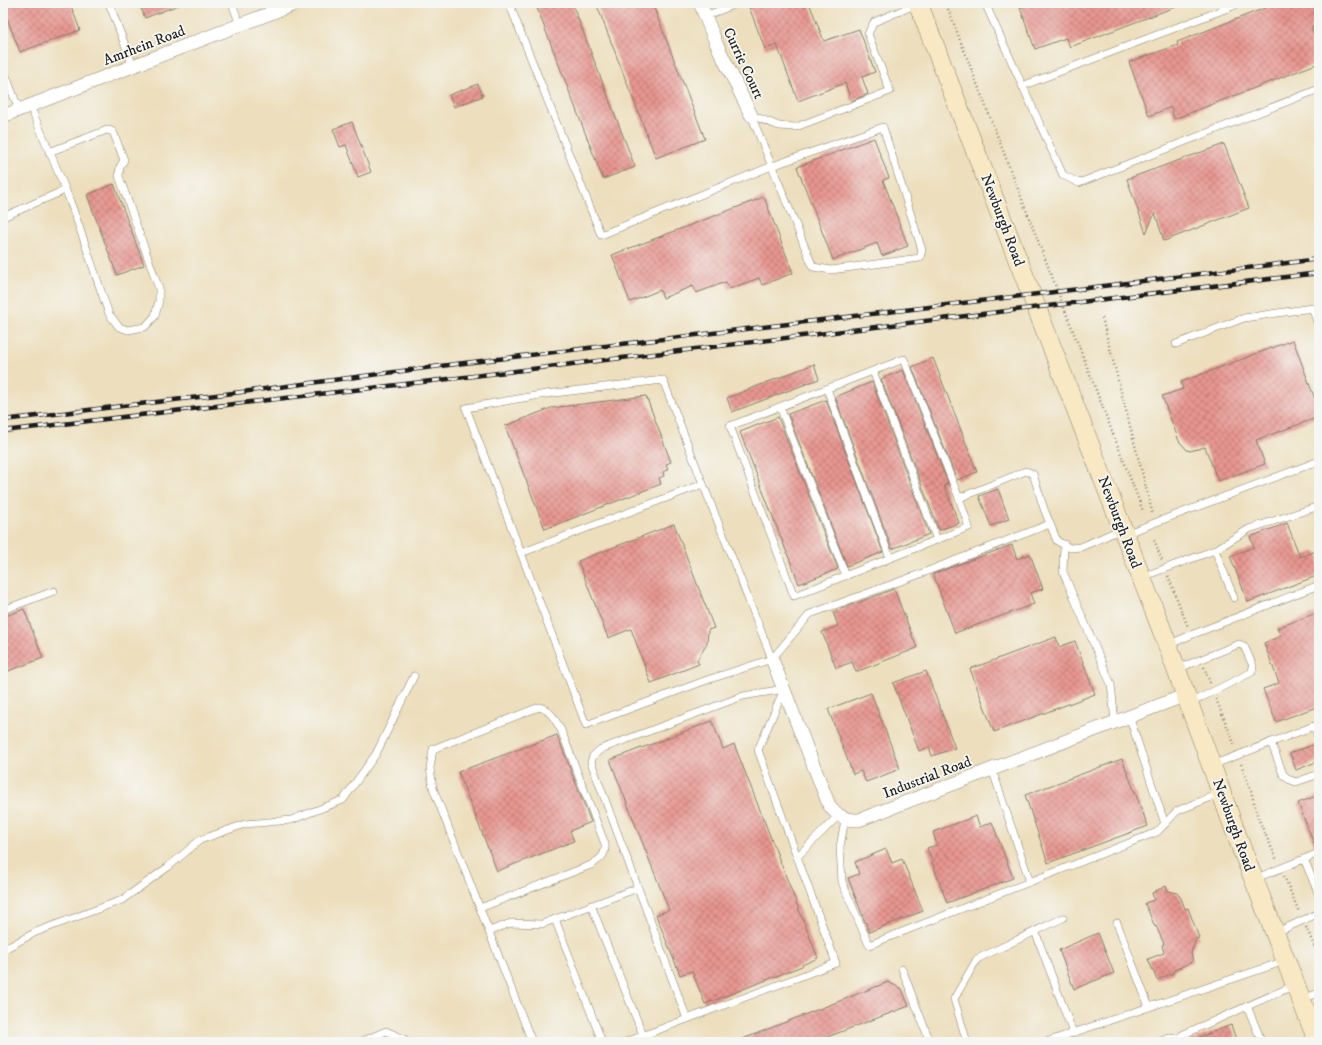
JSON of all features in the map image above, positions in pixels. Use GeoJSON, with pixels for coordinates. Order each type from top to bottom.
{"type":"FeatureCollection","features":[{"type":"Feature","properties":{"kind":"main road","name":"Newburgh Road"},"geometry":{"type":"LineString","coordinates":[[919,3],[1168,646],[1253,879],[1318,1042]]}},
{"type":"Feature","properties":{"kind":"street","name":"Amrhein Road"},"geometry":{"type":"LineString","coordinates":[[3,116],[240,25],[269,8],[297,3]]}},
{"type":"Feature","properties":{"kind":"street","name":"Currie Court"},"geometry":{"type":"LineString","coordinates":[[700,3],[716,43],[751,114]]}},
{"type":"Feature","properties":{"kind":"street"},"geometry":{"type":"LineString","coordinates":[[772,660],[829,805],[842,817]]}},
{"type":"Feature","properties":{"kind":"street","name":"Industrial Road"},"geometry":{"type":"LineString","coordinates":[[842,817],[860,820],[1128,716],[1187,699]]}},
{"type":"Feature","properties":{"kind":"lane"},"geometry":{"type":"LineString","coordinates":[[109,3],[133,66]]}},
{"type":"Feature","properties":{"kind":"lane"},"geometry":{"type":"LineString","coordinates":[[232,3],[240,25]]}},
{"type":"Feature","properties":{"kind":"lane"},"geometry":{"type":"LineString","coordinates":[[509,3],[601,235],[772,166],[883,127],[922,250],[920,258],[832,270],[813,267],[772,166],[751,114]]}},
{"type":"Feature","properties":{"kind":"lane"},"geometry":{"type":"LineString","coordinates":[[705,16],[739,3]]}},
{"type":"Feature","properties":{"kind":"lane"},"geometry":{"type":"LineString","coordinates":[[751,114],[779,126],[796,128],[890,92],[868,34],[874,22],[919,3]]}},
{"type":"Feature","properties":{"kind":"lane"},"geometry":{"type":"LineString","coordinates":[[985,3],[1063,175],[1079,183],[1319,89]]}},
{"type":"Feature","properties":{"kind":"lane"},"geometry":{"type":"LineString","coordinates":[[1022,86],[1241,3]]}},
{"type":"Feature","properties":{"kind":"lane"},"geometry":{"type":"LineString","coordinates":[[3,68],[49,152],[65,190],[109,314],[118,327],[128,330],[145,327],[155,316],[159,301],[159,289],[119,176],[120,167],[124,160],[114,134],[112,131],[107,130],[49,152]]}},
{"type":"Feature","properties":{"kind":"lane"},"geometry":{"type":"LineString","coordinates":[[3,217],[65,190]]}},
{"type":"Feature","properties":{"kind":"lane"},"geometry":{"type":"LineString","coordinates":[[1176,344],[1244,318],[1312,308],[1319,327]]}},
{"type":"Feature","properties":{"kind":"lane"},"geometry":{"type":"LineString","coordinates":[[904,359],[969,527],[794,596],[730,426],[873,371],[904,359]]}},
{"type":"Feature","properties":{"kind":"lane"},"geometry":{"type":"LineString","coordinates":[[873,371],[937,540]]}},
{"type":"Feature","properties":{"kind":"lane"},"geometry":{"type":"LineString","coordinates":[[772,660],[662,380],[546,394],[466,408],[586,724],[707,680],[772,660],[810,614],[1050,524]]}},
{"type":"Feature","properties":{"kind":"lane"},"geometry":{"type":"LineString","coordinates":[[827,389],[890,558]]}},
{"type":"Feature","properties":{"kind":"lane"},"geometry":{"type":"LineString","coordinates":[[780,407],[846,576]]}},
{"type":"Feature","properties":{"kind":"lane"},"geometry":{"type":"LineString","coordinates":[[959,498],[1026,471],[1033,474],[1044,509],[1057,541],[1070,548],[1081,547],[1154,523],[1319,461]]}},
{"type":"Feature","properties":{"kind":"lane"},"geometry":{"type":"LineString","coordinates":[[521,553],[703,484]]}},
{"type":"Feature","properties":{"kind":"lane"},"geometry":{"type":"LineString","coordinates":[[1141,577],[1215,550],[1249,529],[1316,507],[1319,514]]}},
{"type":"Feature","properties":{"kind":"lane"},"geometry":{"type":"LineString","coordinates":[[1064,544],[1063,572],[1111,684],[1115,722]]}},
{"type":"Feature","properties":{"kind":"lane"},"geometry":{"type":"LineString","coordinates":[[1215,550],[1234,598]]}},
{"type":"Feature","properties":{"kind":"lane"},"geometry":{"type":"LineString","coordinates":[[1168,646],[1191,635],[1319,585]]}},
{"type":"Feature","properties":{"kind":"lane"},"geometry":{"type":"LineString","coordinates":[[3,610],[54,591]]}},
{"type":"Feature","properties":{"kind":"lane"},"geometry":{"type":"LineString","coordinates":[[1177,670],[1239,644],[1244,646],[1253,666],[1252,672],[1187,699]]}},
{"type":"Feature","properties":{"kind":"lane"},"geometry":{"type":"LineString","coordinates":[[3,950],[36,932],[122,900],[168,867],[200,840],[245,824],[291,820],[342,800],[376,754],[414,676]]}},
{"type":"Feature","properties":{"kind":"lane"},"geometry":{"type":"LineString","coordinates":[[626,1042],[836,963],[758,750],[784,689]]}},
{"type":"Feature","properties":{"kind":"lane"},"geometry":{"type":"LineString","coordinates":[[687,1018],[591,762],[593,756],[601,749],[743,696],[784,689]]}},
{"type":"Feature","properties":{"kind":"lane"},"geometry":{"type":"LineString","coordinates":[[480,908],[591,864],[600,859],[606,851],[605,844],[561,730],[547,709],[539,707],[433,749],[430,768],[433,788],[532,1042]]}},
{"type":"Feature","properties":{"kind":"lane"},"geometry":{"type":"LineString","coordinates":[[1128,716],[1165,824]]}},
{"type":"Feature","properties":{"kind":"lane"},"geometry":{"type":"LineString","coordinates":[[1212,765],[1314,726],[1319,740]]}},
{"type":"Feature","properties":{"kind":"lane"},"geometry":{"type":"LineString","coordinates":[[1271,742],[1283,774],[1288,779],[1296,782],[1319,774]]}},
{"type":"Feature","properties":{"kind":"lane"},"geometry":{"type":"LineString","coordinates":[[992,769],[1030,882]]}},
{"type":"Feature","properties":{"kind":"lane"},"geometry":{"type":"LineString","coordinates":[[842,817],[840,847],[842,882],[869,945],[1157,832],[1177,811],[1222,793]]}},
{"type":"Feature","properties":{"kind":"lane"},"geometry":{"type":"LineString","coordinates":[[797,857],[842,817]]}},
{"type":"Feature","properties":{"kind":"lane"},"geometry":{"type":"LineString","coordinates":[[1253,879],[1319,853]]}},
{"type":"Feature","properties":{"kind":"lane"},"geometry":{"type":"LineString","coordinates":[[1304,859],[1319,895]]}},
{"type":"Feature","properties":{"kind":"lane"},"geometry":{"type":"LineString","coordinates":[[489,931],[511,923],[542,924],[638,888]]}},
{"type":"Feature","properties":{"kind":"lane"},"geometry":{"type":"LineString","coordinates":[[592,905],[643,1035]]}},
{"type":"Feature","properties":{"kind":"lane"},"geometry":{"type":"LineString","coordinates":[[1274,933],[1319,913]]}},
{"type":"Feature","properties":{"kind":"lane"},"geometry":{"type":"LineString","coordinates":[[967,1042],[954,999],[977,959],[1063,918]]}},
{"type":"Feature","properties":{"kind":"lane"},"geometry":{"type":"LineString","coordinates":[[555,919],[602,1042]]}},
{"type":"Feature","properties":{"kind":"lane"},"geometry":{"type":"LineString","coordinates":[[1117,922],[1149,1007]]}},
{"type":"Feature","properties":{"kind":"lane"},"geometry":{"type":"LineString","coordinates":[[1035,931],[1073,1033]]}},
{"type":"Feature","properties":{"kind":"lane"},"geometry":{"type":"LineString","coordinates":[[1046,1042],[1286,961]]}},
{"type":"Feature","properties":{"kind":"lane"},"geometry":{"type":"LineString","coordinates":[[902,969],[930,1042]]}},
{"type":"Feature","properties":{"kind":"lane"},"geometry":{"type":"LineString","coordinates":[[1156,1042],[1170,1038],[1180,1040],[1182,1035],[1247,1006],[1298,992],[1319,993]]}},
{"type":"Feature","properties":{"kind":"lane"},"geometry":{"type":"LineString","coordinates":[[1247,1006],[1261,1040]]}},
{"type":"Feature","properties":{"kind":"lane"},"geometry":{"type":"LineString","coordinates":[[361,1042],[386,1032],[410,1042]]}},
{"type":"Feature","properties":{"kind":"path"},"geometry":{"type":"LineString","coordinates":[[948,9],[1143,511]]}},
{"type":"Feature","properties":{"kind":"path"},"geometry":{"type":"LineString","coordinates":[[1102,318],[1151,505],[1154,523]]}},
{"type":"Feature","properties":{"kind":"building"},"geometry":{"type":"Polygon","coordinates":[[[3,3],[70,3],[80,30],[20,52],[3,8],[3,3]]]}},
{"type":"Feature","properties":{"kind":"building"},"geometry":{"type":"Polygon","coordinates":[[[139,3],[181,3],[181,4],[145,18],[139,3]]]}},
{"type":"Feature","properties":{"kind":"building"},"geometry":{"type":"Polygon","coordinates":[[[535,3],[572,3],[635,167],[603,179],[535,3]]]}},
{"type":"Feature","properties":{"kind":"building"},"geometry":{"type":"Polygon","coordinates":[[[596,3],[652,3],[705,139],[656,158],[596,3]]]}},
{"type":"Feature","properties":{"kind":"building"},"geometry":{"type":"Polygon","coordinates":[[[760,3],[809,3],[824,41],[859,29],[875,72],[862,77],[868,94],[851,101],[845,83],[798,101],[777,45],[765,49],[749,7],[760,3]]]}},
{"type":"Feature","properties":{"kind":"building"},"geometry":{"type":"Polygon","coordinates":[[[1032,3],[1183,4],[1070,47],[1066,38],[1035,49],[1020,8],[1032,3]]]}},
{"type":"Feature","properties":{"kind":"building"},"geometry":{"type":"Polygon","coordinates":[[[1278,3],[1319,3],[1319,24],[1311,27],[1319,48],[1319,63],[1174,119],[1171,107],[1149,116],[1129,62],[1178,45],[1177,42],[1278,3]]]}},
{"type":"Feature","properties":{"kind":"building"},"geometry":{"type":"Polygon","coordinates":[[[478,84],[483,96],[454,107],[449,95],[478,84]]]}},
{"type":"Feature","properties":{"kind":"building"},"geometry":{"type":"Polygon","coordinates":[[[352,122],[371,172],[358,177],[346,145],[340,147],[333,129],[352,122]]]}},
{"type":"Feature","properties":{"kind":"building"},"geometry":{"type":"Polygon","coordinates":[[[874,138],[889,178],[883,180],[908,246],[882,256],[877,243],[833,260],[797,167],[874,138]]]}},
{"type":"Feature","properties":{"kind":"building"},"geometry":{"type":"Polygon","coordinates":[[[1224,144],[1249,208],[1164,241],[1155,213],[1146,233],[1127,179],[1224,144]]]}},
{"type":"Feature","properties":{"kind":"building"},"geometry":{"type":"Polygon","coordinates":[[[114,184],[144,265],[117,275],[87,195],[114,184]]]}},
{"type":"Feature","properties":{"kind":"building"},"geometry":{"type":"Polygon","coordinates":[[[764,197],[793,273],[762,285],[759,278],[729,289],[726,282],[696,293],[693,286],[663,298],[660,290],[630,302],[612,255],[764,197]]]}},
{"type":"Feature","properties":{"kind":"building"},"geometry":{"type":"Polygon","coordinates":[[[1293,340],[1319,410],[1319,417],[1256,440],[1265,464],[1218,481],[1205,447],[1190,451],[1187,450],[1179,441],[1162,396],[1183,389],[1181,382],[1293,340]]]}},
{"type":"Feature","properties":{"kind":"building"},"geometry":{"type":"Polygon","coordinates":[[[933,358],[977,472],[957,480],[912,367],[933,358]]]}},
{"type":"Feature","properties":{"kind":"building"},"geometry":{"type":"Polygon","coordinates":[[[814,364],[819,379],[732,412],[727,398],[814,364]]]}},
{"type":"Feature","properties":{"kind":"building"},"geometry":{"type":"Polygon","coordinates":[[[903,370],[948,483],[944,485],[959,523],[939,530],[881,379],[903,370]]]}},
{"type":"Feature","properties":{"kind":"building"},"geometry":{"type":"Polygon","coordinates":[[[872,382],[929,534],[892,549],[835,397],[872,382]]]}},
{"type":"Feature","properties":{"kind":"building"},"geometry":{"type":"Polygon","coordinates":[[[646,396],[671,462],[666,464],[668,469],[663,472],[664,476],[659,478],[661,484],[545,529],[505,426],[551,408],[646,396]]]}},
{"type":"Feature","properties":{"kind":"building"},"geometry":{"type":"Polygon","coordinates":[[[826,400],[883,552],[847,566],[788,414],[826,400]]]}},
{"type":"Feature","properties":{"kind":"building"},"geometry":{"type":"Polygon","coordinates":[[[778,417],[838,569],[799,584],[740,432],[778,417]]]}},
{"type":"Feature","properties":{"kind":"building"},"geometry":{"type":"Polygon","coordinates":[[[998,489],[1009,519],[991,526],[979,496],[998,489]]]}},
{"type":"Feature","properties":{"kind":"building"},"geometry":{"type":"Polygon","coordinates":[[[1287,523],[1300,557],[1316,551],[1319,558],[1319,575],[1248,602],[1230,556],[1254,547],[1250,537],[1287,523]]]}},
{"type":"Feature","properties":{"kind":"building"},"geometry":{"type":"Polygon","coordinates":[[[674,524],[714,628],[708,630],[707,644],[697,660],[699,664],[651,683],[631,629],[608,638],[578,561],[674,524]]]}},
{"type":"Feature","properties":{"kind":"building"},"geometry":{"type":"Polygon","coordinates":[[[1012,545],[1017,559],[1030,554],[1043,589],[1030,593],[1034,604],[955,633],[933,574],[1012,545]]]}},
{"type":"Feature","properties":{"kind":"building"},"geometry":{"type":"Polygon","coordinates":[[[894,589],[917,648],[856,672],[852,662],[836,668],[822,632],[838,626],[833,612],[894,589]]]}},
{"type":"Feature","properties":{"kind":"building"},"geometry":{"type":"Polygon","coordinates":[[[24,609],[43,658],[3,673],[3,617],[24,609]]]}},
{"type":"Feature","properties":{"kind":"building"},"geometry":{"type":"Polygon","coordinates":[[[1319,612],[1319,706],[1276,722],[1263,689],[1279,683],[1264,643],[1281,636],[1277,628],[1319,612]]]}},
{"type":"Feature","properties":{"kind":"building"},"geometry":{"type":"Polygon","coordinates":[[[1056,637],[1059,647],[1075,641],[1095,694],[994,732],[970,669],[1056,637]]]}},
{"type":"Feature","properties":{"kind":"building"},"geometry":{"type":"Polygon","coordinates":[[[926,671],[955,748],[932,756],[929,747],[919,751],[893,683],[926,671]]]}},
{"type":"Feature","properties":{"kind":"building"},"geometry":{"type":"Polygon","coordinates":[[[871,693],[900,769],[866,782],[861,771],[853,774],[828,709],[871,693]]]}},
{"type":"Feature","properties":{"kind":"building"},"geometry":{"type":"Polygon","coordinates":[[[712,721],[723,749],[734,744],[818,958],[802,966],[705,1004],[692,971],[680,975],[656,915],[669,910],[610,760],[712,721]]]}},
{"type":"Feature","properties":{"kind":"building"},"geometry":{"type":"Polygon","coordinates":[[[557,735],[591,822],[570,831],[574,841],[497,871],[458,772],[557,735]]]}},
{"type":"Feature","properties":{"kind":"building"},"geometry":{"type":"Polygon","coordinates":[[[1316,744],[1319,745],[1319,761],[1296,770],[1290,753],[1316,744]]]}},
{"type":"Feature","properties":{"kind":"building"},"geometry":{"type":"Polygon","coordinates":[[[1122,759],[1148,826],[1048,863],[1025,795],[1122,759]]]}},
{"type":"Feature","properties":{"kind":"building"},"geometry":{"type":"Polygon","coordinates":[[[1319,795],[1319,848],[1316,849],[1298,803],[1319,795]]]}},
{"type":"Feature","properties":{"kind":"building"},"geometry":{"type":"Polygon","coordinates":[[[976,816],[980,827],[992,822],[1013,878],[947,903],[927,848],[937,845],[933,832],[976,816]]]}},
{"type":"Feature","properties":{"kind":"building"},"geometry":{"type":"Polygon","coordinates":[[[886,849],[892,863],[902,859],[923,911],[869,932],[848,878],[859,874],[855,862],[886,849]]]}},
{"type":"Feature","properties":{"kind":"building"},"geometry":{"type":"Polygon","coordinates":[[[1166,886],[1168,891],[1177,893],[1181,898],[1185,909],[1188,908],[1199,938],[1196,939],[1191,953],[1193,961],[1173,971],[1173,973],[1157,980],[1148,959],[1164,953],[1162,945],[1164,944],[1145,903],[1154,900],[1152,893],[1166,886]]]}},
{"type":"Feature","properties":{"kind":"building"},"geometry":{"type":"Polygon","coordinates":[[[1098,933],[1114,973],[1074,989],[1059,950],[1098,933]]]}},
{"type":"Feature","properties":{"kind":"building"},"geometry":{"type":"Polygon","coordinates":[[[888,982],[902,989],[909,1006],[814,1042],[735,1042],[888,982]]]}},
{"type":"Feature","properties":{"kind":"building"},"geometry":{"type":"Polygon","coordinates":[[[1231,1025],[1237,1042],[1190,1042],[1190,1041],[1231,1025]]]}},
{"type":"Feature","properties":{"kind":"railway"},"geometry":{"type":"LineString","coordinates":[[3,420],[242,392],[456,364],[1319,259]]}},
{"type":"Feature","properties":{"kind":"railway"},"geometry":{"type":"LineString","coordinates":[[3,431],[457,378],[1319,273]]}}]}
